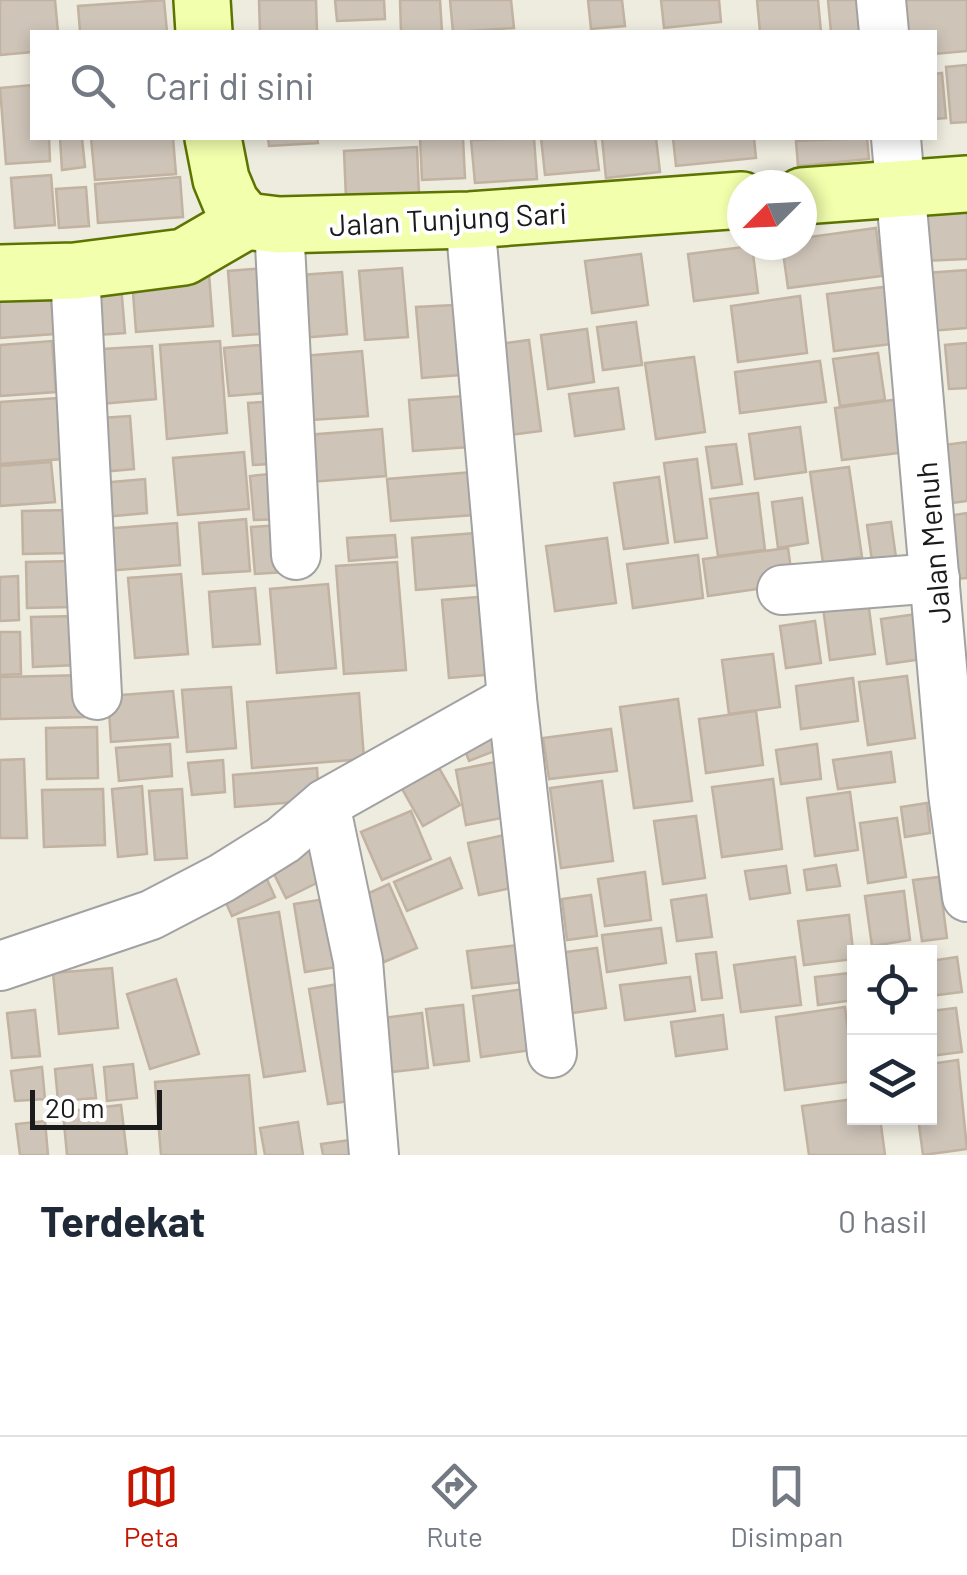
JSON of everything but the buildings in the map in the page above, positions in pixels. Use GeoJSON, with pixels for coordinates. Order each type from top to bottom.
{"type":"FeatureCollection","features":[{"type":"Feature","properties":{"kind":"street"},"geometry":{"type":"LineString","coordinates":[[202,0],[204,30]]}},
{"type":"Feature","properties":{"kind":"street"},"geometry":{"type":"LineString","coordinates":[[882,0],[884,30]]}},
{"type":"Feature","properties":{"kind":"street"},"geometry":{"type":"LineString","coordinates":[[213,140],[221,178],[232,204],[262,223]]}},
{"type":"Feature","properties":{"kind":"street"},"geometry":{"type":"LineString","coordinates":[[817,191],[900,163],[967,184]]}},
{"type":"Feature","properties":{"kind":"street","name":"Jalan Menuh"},"geometry":{"type":"LineString","coordinates":[[900,163],[946,593],[967,897]]}},
{"type":"Feature","properties":{"kind":"street","name":"Jalan Tunjung Sari"},"geometry":{"type":"LineString","coordinates":[[262,223],[470,220],[727,201]]}},
{"type":"Feature","properties":{"kind":"street"},"geometry":{"type":"LineString","coordinates":[[470,220],[512,700],[552,1053]]}},
{"type":"Feature","properties":{"kind":"street"},"geometry":{"type":"LineString","coordinates":[[0,273],[75,270],[184,257],[262,223]]}},
{"type":"Feature","properties":{"kind":"street"},"geometry":{"type":"LineString","coordinates":[[262,223],[296,555]]}},
{"type":"Feature","properties":{"kind":"street"},"geometry":{"type":"LineString","coordinates":[[75,270],[97,695]]}},
{"type":"Feature","properties":{"kind":"street"},"geometry":{"type":"LineString","coordinates":[[782,590],[946,593]]}},
{"type":"Feature","properties":{"kind":"street"},"geometry":{"type":"LineString","coordinates":[[0,966],[151,915],[253,859],[325,804],[512,700]]}},
{"type":"Feature","properties":{"kind":"street"},"geometry":{"type":"LineString","coordinates":[[325,804],[358,960],[374,1155]]}}]}
